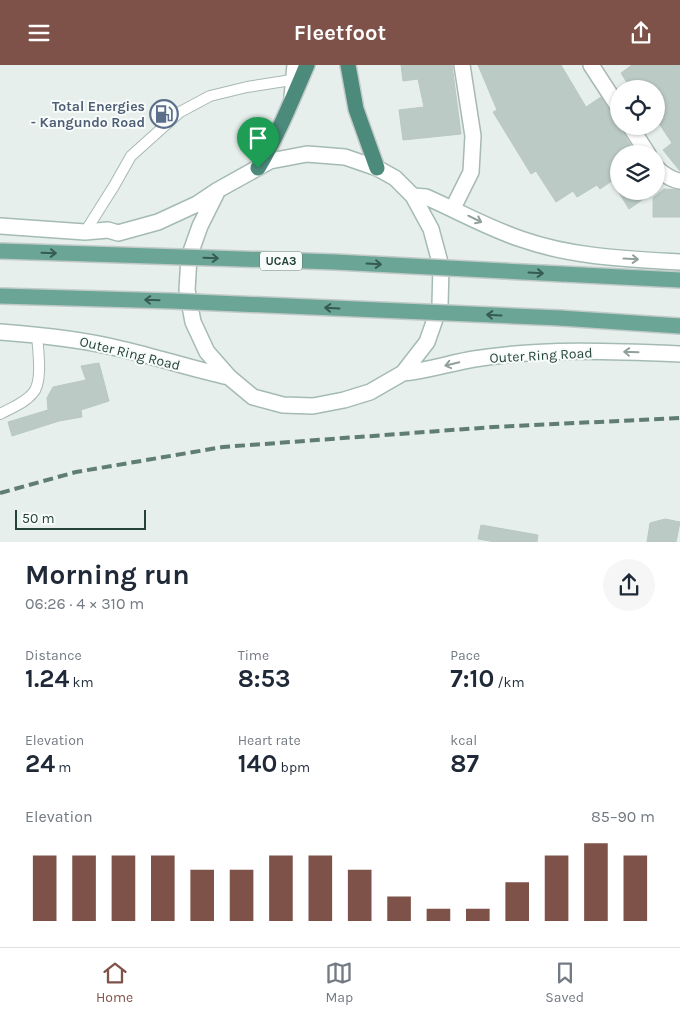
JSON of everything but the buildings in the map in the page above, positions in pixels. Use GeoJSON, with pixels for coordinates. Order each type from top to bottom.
{"type":"FeatureCollection","features":[{"type":"Feature","properties":{"kind":"highway"},"geometry":{"type":"LineString","coordinates":[[348,65],[356,109],[377,167]]}},
{"type":"Feature","properties":{"kind":"highway"},"geometry":{"type":"LineString","coordinates":[[258,168],[269,151],[292,103],[301,70]]}},
{"type":"Feature","properties":{"kind":"main road"},"geometry":{"type":"LineString","coordinates":[[453,208],[471,172],[472,136],[462,65]]}},
{"type":"Feature","properties":{"kind":"main road"},"geometry":{"type":"LineString","coordinates":[[591,65],[610,94]]}},
{"type":"Feature","properties":{"kind":"main road","name":"Outer Ring Road"},"geometry":{"type":"LineString","coordinates":[[0,226],[84,232],[108,230],[118,233],[158,222],[197,204],[218,190],[270,161],[307,153],[344,157],[377,167],[395,178],[414,196],[431,229],[441,266],[440,305],[427,342],[403,373],[370,392],[344,400],[313,406],[283,405],[253,397],[229,377],[207,352],[193,322],[187,290],[189,257],[200,226],[218,190]]}},
{"type":"Feature","properties":{"kind":"main road"},"geometry":{"type":"LineString","coordinates":[[665,175],[676,181],[680,181]]}},
{"type":"Feature","properties":{"kind":"main road"},"geometry":{"type":"LineString","coordinates":[[414,196],[426,197],[495,229],[549,247],[611,258],[680,262]]}},
{"type":"Feature","properties":{"kind":"main road","name":"UCA3"},"geometry":{"type":"LineString","coordinates":[[0,251],[335,262],[680,280]]}},
{"type":"Feature","properties":{"kind":"main road"},"geometry":{"type":"LineString","coordinates":[[0,296],[172,301],[550,318],[680,326]]}},
{"type":"Feature","properties":{"kind":"main road","name":"Outer Ring Road"},"geometry":{"type":"LineString","coordinates":[[0,332],[78,339],[229,377]]}},
{"type":"Feature","properties":{"kind":"main road","name":"Outer Ring Road"},"geometry":{"type":"LineString","coordinates":[[403,373],[423,371],[474,359],[528,354],[605,351],[680,354]]}},
{"type":"Feature","properties":{"kind":"lane"},"geometry":{"type":"LineString","coordinates":[[84,232],[114,186],[131,155],[180,112],[210,96],[301,70]]}},
{"type":"Feature","properties":{"kind":"lane"},"geometry":{"type":"LineString","coordinates":[[0,415],[34,392],[38,384],[37,335]]}},
{"type":"Feature","properties":{"kind":"railway"},"geometry":{"type":"LineString","coordinates":[[0,493],[76,472],[223,447],[493,427],[680,418]]}},
{"type":"Feature","properties":{"kind":"place","name":"Total Energies - Kangundo Road"},"geometry":{"type":"Point","coordinates":[164,114]}},
{"type":"Feature","properties":{"kind":"route"},"geometry":{"type":"LineString","coordinates":[[307,153],[344,157],[377,167],[395,178],[414,196],[431,229],[441,266],[440,305],[427,342],[403,373],[370,392],[344,400],[313,406],[283,405],[253,397],[229,377],[207,352],[193,322],[187,290],[189,257],[200,226],[218,190],[258,168],[270,161],[307,153]]}}]}
